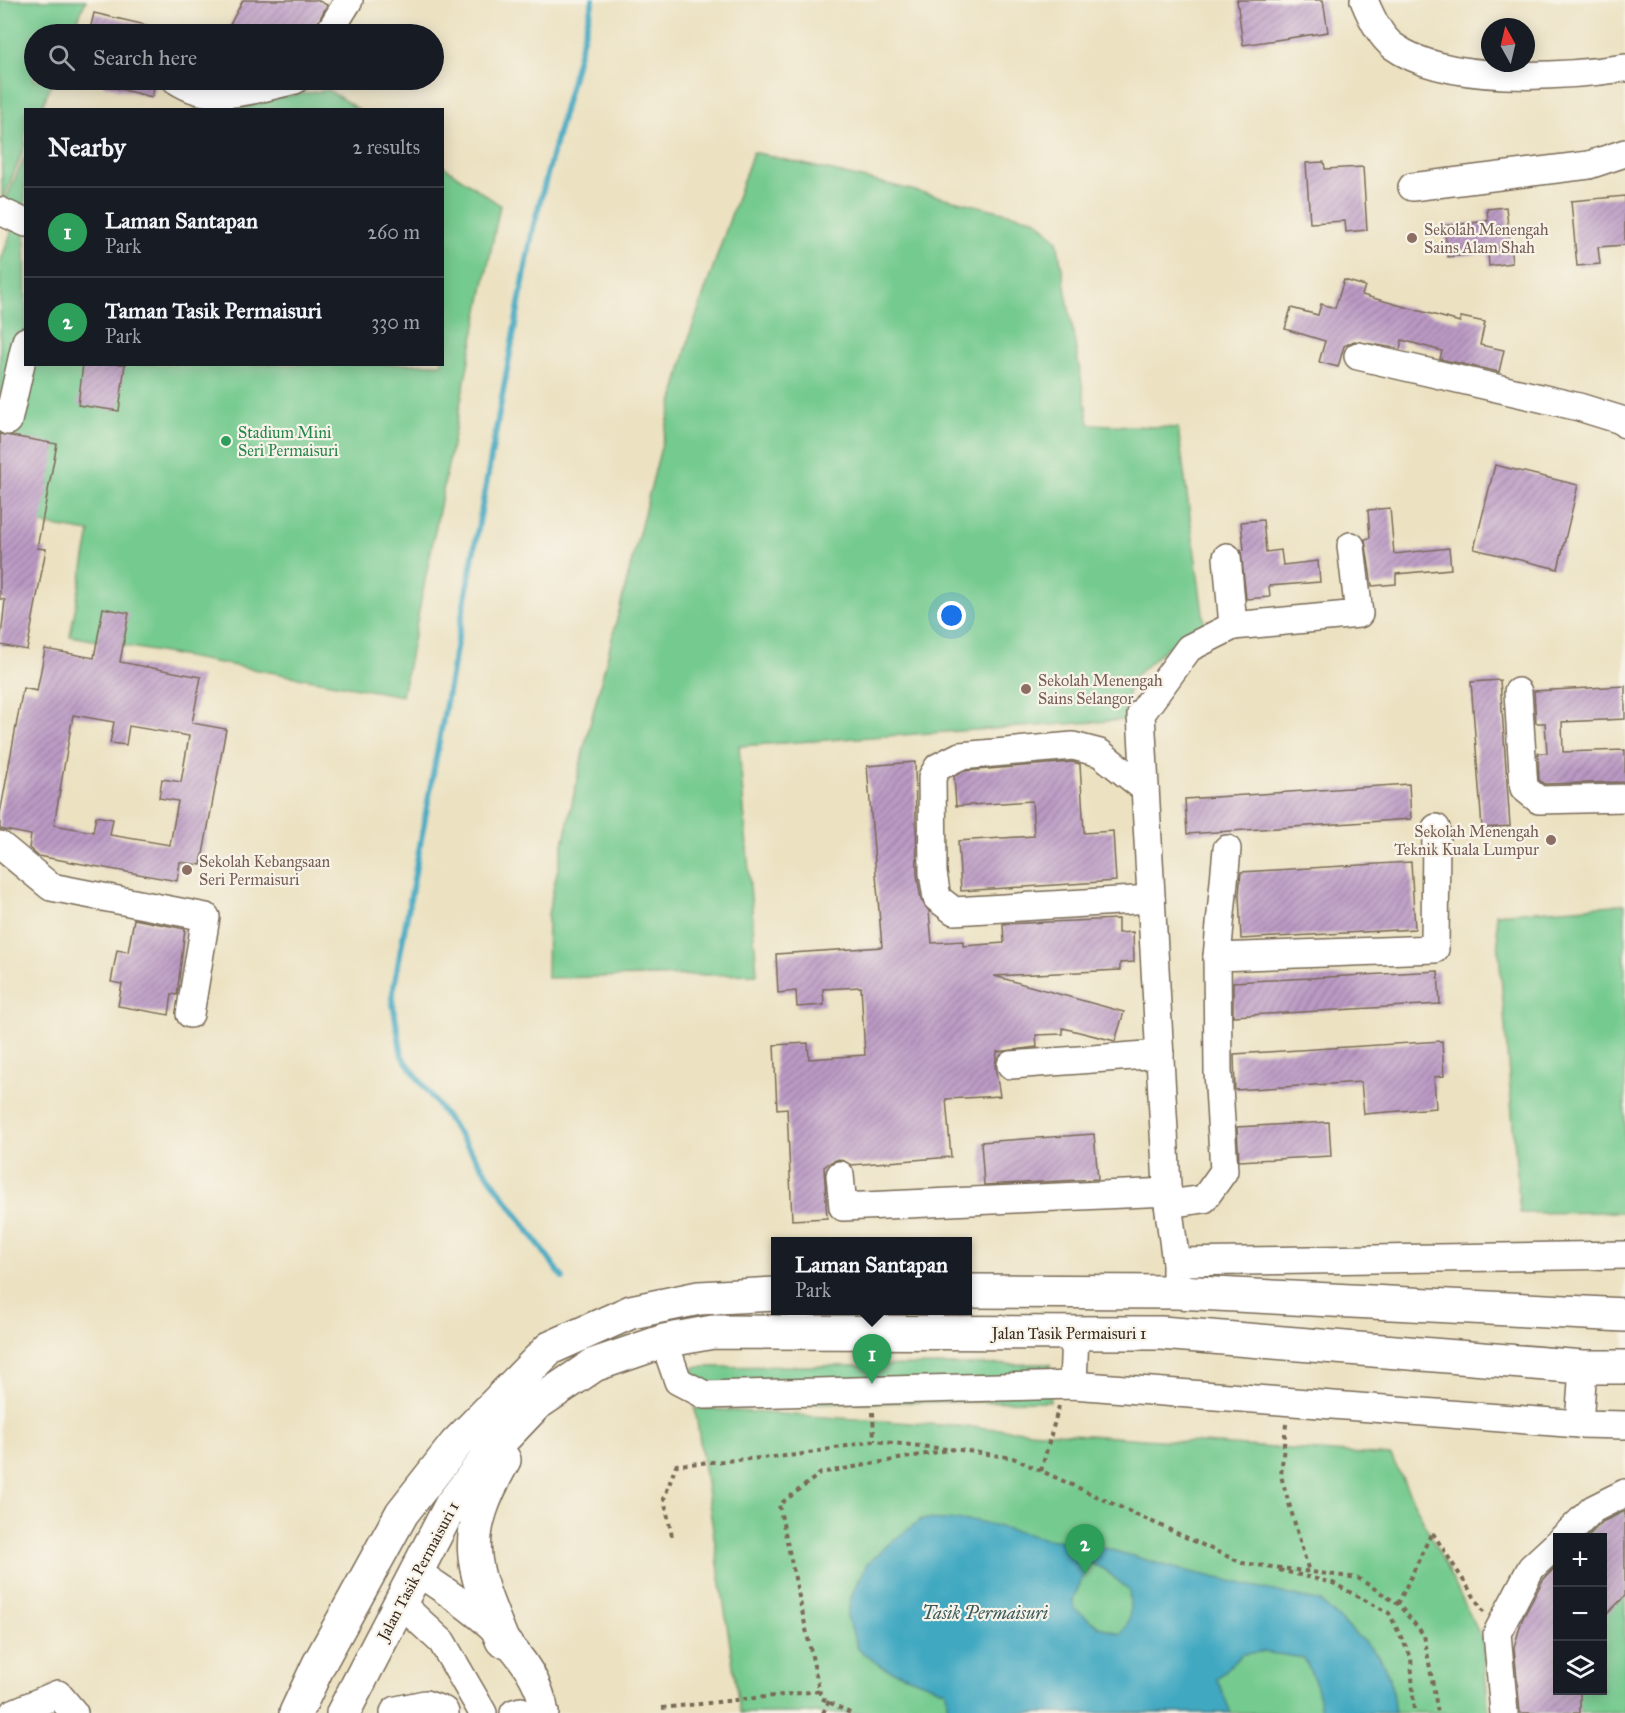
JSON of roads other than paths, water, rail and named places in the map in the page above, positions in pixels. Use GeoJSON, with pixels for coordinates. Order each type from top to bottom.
{"type":"FeatureCollection","features":[{"type":"Feature","properties":{"kind":"main road"},"geometry":{"type":"LineString","coordinates":[[972,1291],[1176,1277],[1625,1315]]}},
{"type":"Feature","properties":{"kind":"main road"},"geometry":{"type":"LineString","coordinates":[[297,1713],[319,1664],[402,1513],[456,1444],[550,1348],[631,1312],[699,1298],[771,1294]]}},
{"type":"Feature","properties":{"kind":"main road","name":"Jalan Tasik Permaisuri 1"},"geometry":{"type":"LineString","coordinates":[[343,1713],[404,1585],[451,1505],[497,1445],[536,1404],[594,1365],[664,1341],[714,1332],[879,1322],[1075,1333],[1161,1333],[1583,1367],[1625,1367]]}},
{"type":"Feature","properties":{"kind":"main road"},"geometry":{"type":"LineString","coordinates":[[502,1640],[479,1583],[473,1548],[476,1519],[492,1482],[536,1404]]}},
{"type":"Feature","properties":{"kind":"main road"},"geometry":{"type":"LineString","coordinates":[[297,1713],[340,1661],[375,1597],[404,1585],[401,1555],[440,1483],[456,1444]]}},
{"type":"Feature","properties":{"kind":"main road"},"geometry":{"type":"LineString","coordinates":[[397,1713],[425,1707],[442,1713]]}},
{"type":"Feature","properties":{"kind":"street"},"geometry":{"type":"LineString","coordinates":[[334,24],[349,0]]}},
{"type":"Feature","properties":{"kind":"street"},"geometry":{"type":"LineString","coordinates":[[1364,0],[1369,14],[1391,44],[1423,61],[1471,71],[1557,77],[1625,68]]}},
{"type":"Feature","properties":{"kind":"street"},"geometry":{"type":"LineString","coordinates":[[199,90],[228,96],[254,90]]}},
{"type":"Feature","properties":{"kind":"street"},"geometry":{"type":"LineString","coordinates":[[1412,187],[1589,165],[1625,153]]}},
{"type":"Feature","properties":{"kind":"street"},"geometry":{"type":"LineString","coordinates":[[0,211],[24,222]]}},
{"type":"Feature","properties":{"kind":"street"},"geometry":{"type":"LineString","coordinates":[[9,421],[24,350]]}},
{"type":"Feature","properties":{"kind":"street"},"geometry":{"type":"LineString","coordinates":[[1358,356],[1579,407],[1621,420],[1625,424]]}},
{"type":"Feature","properties":{"kind":"street"},"geometry":{"type":"LineString","coordinates":[[1351,546],[1359,614],[1233,627],[1189,648],[1141,714],[1168,1198],[1176,1277],[1625,1255]]}},
{"type":"Feature","properties":{"kind":"street"},"geometry":{"type":"LineString","coordinates":[[1227,558],[1233,627]]}},
{"type":"Feature","properties":{"kind":"street"},"geometry":{"type":"LineString","coordinates":[[1518,692],[1524,788],[1539,800],[1625,798]]}},
{"type":"Feature","properties":{"kind":"street"},"geometry":{"type":"LineString","coordinates":[[1145,789],[1100,753],[1073,746],[960,756],[938,767],[932,777],[933,873],[937,898],[954,911],[1151,899]]}},
{"type":"Feature","properties":{"kind":"street"},"geometry":{"type":"LineString","coordinates":[[1217,957],[1435,949],[1436,828]]}},
{"type":"Feature","properties":{"kind":"street"},"geometry":{"type":"LineString","coordinates":[[0,845],[51,887],[206,917],[190,1014]]}},
{"type":"Feature","properties":{"kind":"street"},"geometry":{"type":"LineString","coordinates":[[840,1175],[843,1207],[1204,1199],[1224,1172],[1218,1071],[1217,957],[1227,849]]}},
{"type":"Feature","properties":{"kind":"street"},"geometry":{"type":"LineString","coordinates":[[1011,1065],[1160,1054]]}},
{"type":"Feature","properties":{"kind":"street"},"geometry":{"type":"LineString","coordinates":[[1073,1385],[1075,1333]]}},
{"type":"Feature","properties":{"kind":"street"},"geometry":{"type":"LineString","coordinates":[[664,1341],[678,1381],[705,1395],[1073,1385],[1579,1424],[1625,1425]]}},
{"type":"Feature","properties":{"kind":"street"},"geometry":{"type":"LineString","coordinates":[[1579,1424],[1583,1367]]}},
{"type":"Feature","properties":{"kind":"street"},"geometry":{"type":"LineString","coordinates":[[1568,1533],[1593,1509],[1625,1492]]}},
{"type":"Feature","properties":{"kind":"street"},"geometry":{"type":"LineString","coordinates":[[1504,1713],[1497,1633],[1530,1568],[1553,1547]]}},
{"type":"Feature","properties":{"kind":"street"},"geometry":{"type":"LineString","coordinates":[[404,1585],[476,1612],[530,1669],[543,1701],[545,1713]]}},
{"type":"Feature","properties":{"kind":"street"},"geometry":{"type":"LineString","coordinates":[[404,1585],[442,1642],[483,1713]]}},
{"type":"Feature","properties":{"kind":"street"},"geometry":{"type":"LineString","coordinates":[[13,1713],[58,1694],[74,1713]]}},
{"type":"Feature","properties":{"kind":"street"},"geometry":{"type":"LineString","coordinates":[[514,1713],[521,1711],[526,1713]]}},
{"type":"Feature","properties":{"kind":"water","name":"Tasik Permaisuri"},"geometry":{"type":"Polygon","coordinates":[[[922,1519],[977,1521],[1046,1539],[1091,1544],[1174,1568],[1321,1602],[1379,1656],[1390,1677],[1395,1713],[1321,1713],[1317,1686],[1304,1658],[1262,1652],[1242,1654],[1217,1679],[1231,1713],[948,1713],[946,1691],[882,1667],[858,1649],[847,1616],[852,1594],[867,1564],[892,1541],[922,1519]],[[1090,1563],[1073,1599],[1075,1609],[1100,1627],[1120,1634],[1129,1619],[1129,1590],[1105,1570],[1090,1563]]]}},
{"type":"Feature","properties":{"kind":"waterway"},"geometry":{"type":"LineString","coordinates":[[563,1278],[402,1056],[392,998],[533,228],[593,0]]}},
{"type":"Feature","properties":{"kind":"place","name":"Sekolah Menengah Sains Alam Shah"},"geometry":{"type":"Point","coordinates":[1412,238]}},
{"type":"Feature","properties":{"kind":"place","name":"Stadium Mini Seri Permaisuri"},"geometry":{"type":"Point","coordinates":[226,441]}},
{"type":"Feature","properties":{"kind":"place","name":"Sekolah Menengah Sains Selangor"},"geometry":{"type":"Point","coordinates":[1026,689]}},
{"type":"Feature","properties":{"kind":"place","name":"Sekolah Menengah Teknik Kuala Lumpur"},"geometry":{"type":"Point","coordinates":[1551,840]}},
{"type":"Feature","properties":{"kind":"place","name":"Sekolah Kebangsaan Seri Permaisuri"},"geometry":{"type":"Point","coordinates":[187,870]}},
{"type":"Feature","properties":{"kind":"place","name":"Laman Santapan"},"geometry":{"type":"Point","coordinates":[872,1384]}},
{"type":"Feature","properties":{"kind":"place","name":"Taman Tasik Permaisuri"},"geometry":{"type":"Point","coordinates":[1085,1574]}}]}
